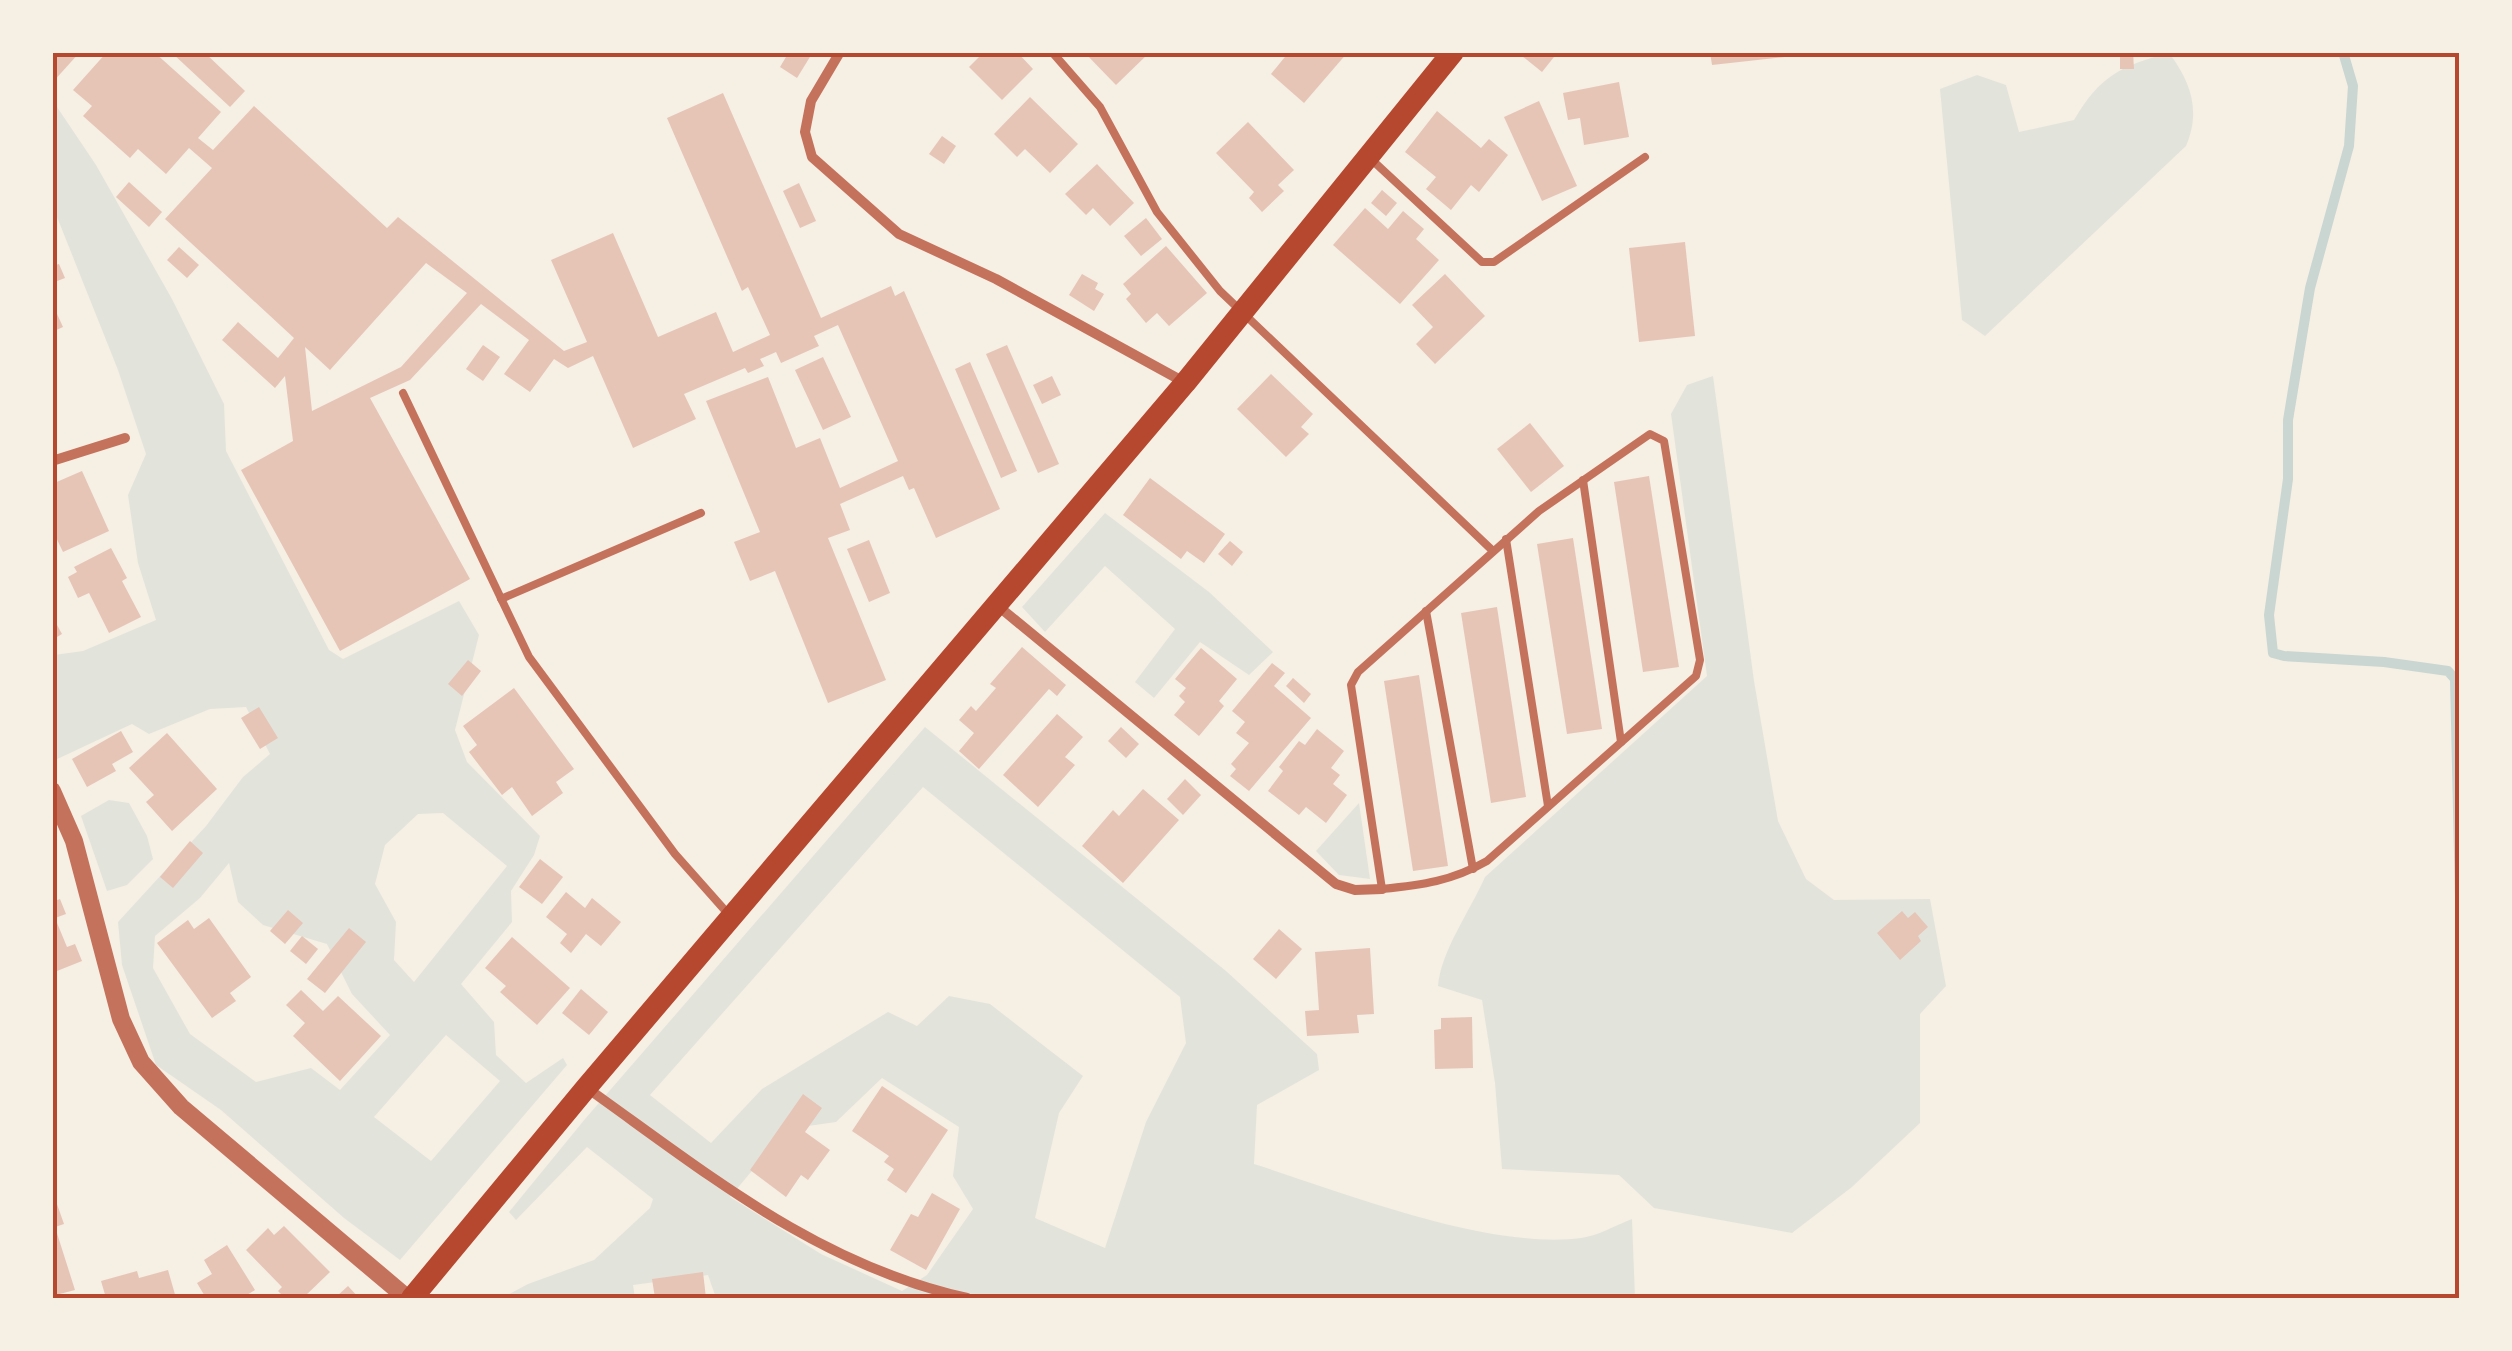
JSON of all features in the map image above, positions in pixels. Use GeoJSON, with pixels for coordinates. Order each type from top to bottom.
{"type":"FeatureCollection","features":[{"type":"Feature","properties":{"kind":"main road"},"geometry":{"type":"LineString","coordinates":[[417,1296],[586,1088],[1185,382],[1453,52]]}},
{"type":"Feature","properties":{"kind":"street"},"geometry":{"type":"LineString","coordinates":[[840,52],[811,101],[805,132],[812,157],[899,234],[996,279],[1185,382]]}},
{"type":"Feature","properties":{"kind":"street"},"geometry":{"type":"LineString","coordinates":[[52,462],[125,438]]}},
{"type":"Feature","properties":{"kind":"street"},"geometry":{"type":"LineString","coordinates":[[997,605],[1336,884],[1355,890],[1382,889]]}},
{"type":"Feature","properties":{"kind":"street"},"geometry":{"type":"LineString","coordinates":[[52,792],[74,840],[121,1019],[141,1062],[180,1107],[417,1296]]}},
{"type":"Feature","properties":{"kind":"street"},"geometry":{"type":"LineString","coordinates":[[586,1088],[793,1230],[869,1268],[918,1287],[967,1298]]}},
{"type":"Feature","properties":{"kind":"lane"},"geometry":{"type":"LineString","coordinates":[[1052,52],[1100,107],[1157,212],[1242,313],[1493,550]]}},
{"type":"Feature","properties":{"kind":"lane"},"geometry":{"type":"LineString","coordinates":[[1368,156],[1482,262],[1494,262],[1645,157]]}},
{"type":"Feature","properties":{"kind":"lane"},"geometry":{"type":"LineString","coordinates":[[404,393],[528,657],[675,854],[731,918]]}},
{"type":"Feature","properties":{"kind":"lane"},"geometry":{"type":"LineString","coordinates":[[1650,434],[1664,441],[1700,660],[1696,676],[1487,861],[1460,877],[1430,885],[1382,889],[1351,685],[1358,672],[1506,539],[1650,434]]}},
{"type":"Feature","properties":{"kind":"lane"},"geometry":{"type":"LineString","coordinates":[[1583,480],[1621,742]]}},
{"type":"Feature","properties":{"kind":"lane"},"geometry":{"type":"LineString","coordinates":[[500,599],[701,512]]}},
{"type":"Feature","properties":{"kind":"lane"},"geometry":{"type":"LineString","coordinates":[[1506,539],[1548,807]]}},
{"type":"Feature","properties":{"kind":"lane"},"geometry":{"type":"LineString","coordinates":[[1426,611],[1474,869]]}},
{"type":"Feature","properties":{"kind":"shaded area"},"geometry":{"type":"Polygon","coordinates":[[[2169,53],[2191,97],[2193,121],[2186,146],[1985,336],[1962,320],[1940,89],[1977,75],[2006,85],[2019,132],[2074,120],[2093,93],[2113,75],[2169,53]]]}},
{"type":"Feature","properties":{"kind":"shaded area"},"geometry":{"type":"Polygon","coordinates":[[[53,101],[96,165],[172,299],[224,404],[226,451],[329,650],[343,659],[459,601],[479,635],[455,730],[467,762],[540,836],[534,855],[511,891],[512,922],[461,984],[494,1022],[496,1055],[526,1083],[563,1058],[567,1065],[400,1260],[344,1218],[221,1110],[156,1065],[122,965],[118,922],[206,826],[243,777],[270,754],[246,707],[210,709],[149,734],[132,724],[53,761],[52,653],[83,651],[156,620],[138,563],[128,495],[146,454],[118,370],[57,217],[53,218],[53,101]],[[443,813],[418,814],[385,845],[375,884],[396,922],[394,960],[414,982],[507,866],[443,813]],[[229,863],[200,898],[155,936],[153,968],[190,1034],[256,1082],[311,1068],[340,1090],[390,1035],[352,994],[327,944],[263,925],[238,902],[229,863]],[[446,1035],[374,1117],[431,1161],[500,1081],[446,1035]]]}},
{"type":"Feature","properties":{"kind":"shaded area"},"geometry":{"type":"Polygon","coordinates":[[[1713,376],[1754,681],[1778,821],[1806,879],[1834,900],[1930,899],[1946,986],[1920,1014],[1920,1123],[1852,1187],[1792,1233],[1654,1208],[1619,1175],[1502,1169],[1495,1083],[1482,1000],[1438,986],[1450,945],[1485,877],[1707,676],[1671,414],[1687,385],[1713,376]]]}},
{"type":"Feature","properties":{"kind":"shaded area"},"geometry":{"type":"Polygon","coordinates":[[[1105,513],[1209,592],[1273,652],[1249,675],[1200,642],[1154,698],[1135,682],[1175,629],[1105,566],[1045,632],[1022,607],[1105,513]]]}},
{"type":"Feature","properties":{"kind":"shaded area"},"geometry":{"type":"Polygon","coordinates":[[[925,727],[1226,971],[1317,1054],[1319,1070],[1257,1105],[1254,1164],[1417,1216],[1503,1236],[1581,1238],[1632,1219],[1635,1298],[716,1298],[708,1275],[633,1285],[635,1298],[502,1298],[528,1284],[594,1260],[650,1208],[653,1199],[587,1147],[516,1220],[509,1212],[925,727]],[[923,787],[650,1095],[711,1143],[762,1089],[888,1012],[917,1026],[949,996],[990,1004],[1083,1076],[1059,1113],[1035,1218],[1105,1248],[1146,1122],[1186,1043],[1180,997],[923,787]],[[882,1078],[836,1122],[787,1129],[730,1197],[821,1254],[902,1291],[927,1275],[973,1209],[953,1176],[959,1127],[882,1078]]]}},
{"type":"Feature","properties":{"kind":"shaded area"},"geometry":{"type":"Polygon","coordinates":[[[109,800],[129,803],[147,836],[153,859],[127,885],[107,891],[81,816],[109,800]]]}},
{"type":"Feature","properties":{"kind":"shaded area"},"geometry":{"type":"Polygon","coordinates":[[[1359,803],[1370,879],[1339,875],[1316,851],[1359,803]]]}},
{"type":"Feature","properties":{"kind":"building"},"geometry":{"type":"Polygon","coordinates":[[[52,52],[80,52],[52,83],[52,52]]]}},
{"type":"Feature","properties":{"kind":"building"},"geometry":{"type":"Polygon","coordinates":[[[107,52],[154,52],[221,112],[198,138],[213,150],[254,106],[387,228],[398,217],[564,351],[587,342],[551,260],[613,233],[658,337],[716,312],[733,352],[770,335],[748,287],[742,291],[667,118],[723,93],[821,318],[891,286],[895,296],[904,291],[1000,509],[936,538],[914,488],[909,490],[903,476],[840,504],[850,530],[828,538],[886,680],[828,703],[775,571],[750,581],[734,542],[760,532],[706,401],[768,377],[796,448],[820,438],[840,488],[898,461],[838,325],[814,336],[819,346],[781,363],[776,352],[760,359],[764,366],[748,373],[745,368],[684,394],[696,419],[633,448],[593,356],[568,368],[554,359],[530,392],[504,374],[529,340],[481,304],[410,380],[370,398],[470,579],[340,651],[241,470],[293,441],[285,376],[275,388],[222,340],[238,322],[278,358],[294,338],[165,219],[212,168],[189,148],[166,174],[138,149],[130,158],[83,116],[92,106],[73,90],[107,52]],[[426,263],[330,370],[305,347],[312,411],[401,367],[467,293],[426,263]]]}},
{"type":"Feature","properties":{"kind":"building"},"geometry":{"type":"Polygon","coordinates":[[[171,52],[204,52],[245,91],[230,107],[171,52]]]}},
{"type":"Feature","properties":{"kind":"building"},"geometry":{"type":"Polygon","coordinates":[[[789,52],[813,52],[797,78],[780,67],[789,52]]]}},
{"type":"Feature","properties":{"kind":"building"},"geometry":{"type":"Polygon","coordinates":[[[984,52],[1017,52],[1033,69],[1002,100],[969,67],[984,52]]]}},
{"type":"Feature","properties":{"kind":"building"},"geometry":{"type":"Polygon","coordinates":[[[1084,52],[1150,52],[1116,85],[1084,52]]]}},
{"type":"Feature","properties":{"kind":"building"},"geometry":{"type":"Polygon","coordinates":[[[1289,52],[1348,52],[1304,103],[1271,74],[1289,52]]]}},
{"type":"Feature","properties":{"kind":"building"},"geometry":{"type":"Polygon","coordinates":[[[1517,52],[1558,52],[1542,72],[1517,52]]]}},
{"type":"Feature","properties":{"kind":"building"},"geometry":{"type":"Polygon","coordinates":[[[1710,52],[1803,52],[1803,55],[1712,65],[1710,52]]]}},
{"type":"Feature","properties":{"kind":"building"},"geometry":{"type":"Polygon","coordinates":[[[2120,52],[2133,52],[2134,69],[2120,69],[2120,52]]]}},
{"type":"Feature","properties":{"kind":"building"},"geometry":{"type":"Polygon","coordinates":[[[1619,82],[1629,137],[1584,145],[1580,118],[1568,120],[1563,93],[1619,82]]]}},
{"type":"Feature","properties":{"kind":"building"},"geometry":{"type":"Polygon","coordinates":[[[1030,97],[1078,144],[1050,173],[1025,149],[1017,157],[994,134],[1030,97]]]}},
{"type":"Feature","properties":{"kind":"building"},"geometry":{"type":"Polygon","coordinates":[[[1539,101],[1577,186],[1542,201],[1504,117],[1539,101]]]}},
{"type":"Feature","properties":{"kind":"building"},"geometry":{"type":"Polygon","coordinates":[[[1437,111],[1481,148],[1489,139],[1508,155],[1479,192],[1471,185],[1451,210],[1426,189],[1436,177],[1405,152],[1437,111]]]}},
{"type":"Feature","properties":{"kind":"building"},"geometry":{"type":"Polygon","coordinates":[[[1248,122],[1294,170],[1278,185],[1284,191],[1262,212],[1249,198],[1254,192],[1216,153],[1248,122]]]}},
{"type":"Feature","properties":{"kind":"building"},"geometry":{"type":"Polygon","coordinates":[[[942,136],[956,146],[944,164],[929,154],[942,136]]]}},
{"type":"Feature","properties":{"kind":"building"},"geometry":{"type":"Polygon","coordinates":[[[1097,164],[1134,203],[1110,226],[1093,208],[1086,215],[1065,194],[1097,164]]]}},
{"type":"Feature","properties":{"kind":"building"},"geometry":{"type":"Polygon","coordinates":[[[129,182],[162,212],[149,227],[116,197],[129,182]]]}},
{"type":"Feature","properties":{"kind":"building"},"geometry":{"type":"Polygon","coordinates":[[[799,183],[816,221],[800,228],[783,191],[799,183]]]}},
{"type":"Feature","properties":{"kind":"building"},"geometry":{"type":"Polygon","coordinates":[[[1382,190],[1397,203],[1386,216],[1371,203],[1382,190]]]}},
{"type":"Feature","properties":{"kind":"building"},"geometry":{"type":"Polygon","coordinates":[[[1365,208],[1388,229],[1403,211],[1424,229],[1416,239],[1439,260],[1400,304],[1333,245],[1365,208]]]}},
{"type":"Feature","properties":{"kind":"building"},"geometry":{"type":"Polygon","coordinates":[[[1146,218],[1162,239],[1141,256],[1124,236],[1146,218]]]}},
{"type":"Feature","properties":{"kind":"building"},"geometry":{"type":"Polygon","coordinates":[[[1685,242],[1695,336],[1639,342],[1629,248],[1685,242]]]}},
{"type":"Feature","properties":{"kind":"building"},"geometry":{"type":"Polygon","coordinates":[[[1166,246],[1207,293],[1169,326],[1157,313],[1146,323],[1126,299],[1131,294],[1123,284],[1166,246]]]}},
{"type":"Feature","properties":{"kind":"building"},"geometry":{"type":"Polygon","coordinates":[[[179,247],[199,265],[187,278],[167,260],[179,247]]]}},
{"type":"Feature","properties":{"kind":"building"},"geometry":{"type":"Polygon","coordinates":[[[59,264],[65,278],[52,283],[52,266],[59,264]]]}},
{"type":"Feature","properties":{"kind":"building"},"geometry":{"type":"Polygon","coordinates":[[[1082,274],[1098,283],[1095,289],[1104,294],[1094,311],[1069,295],[1082,274]]]}},
{"type":"Feature","properties":{"kind":"building"},"geometry":{"type":"Polygon","coordinates":[[[1445,274],[1485,316],[1435,364],[1416,344],[1433,327],[1412,305],[1445,274]]]}},
{"type":"Feature","properties":{"kind":"building"},"geometry":{"type":"Polygon","coordinates":[[[52,303],[63,327],[52,332],[52,303]]]}},
{"type":"Feature","properties":{"kind":"building"},"geometry":{"type":"Polygon","coordinates":[[[483,345],[500,357],[483,381],[466,369],[483,345]]]}},
{"type":"Feature","properties":{"kind":"building"},"geometry":{"type":"Polygon","coordinates":[[[1007,345],[1059,464],[1038,473],[986,354],[1007,345]]]}},
{"type":"Feature","properties":{"kind":"building"},"geometry":{"type":"Polygon","coordinates":[[[823,357],[851,417],[823,430],[795,370],[823,357]]]}},
{"type":"Feature","properties":{"kind":"building"},"geometry":{"type":"Polygon","coordinates":[[[970,362],[1017,471],[1001,478],[955,369],[970,362]]]}},
{"type":"Feature","properties":{"kind":"building"},"geometry":{"type":"Polygon","coordinates":[[[1271,374],[1313,414],[1301,427],[1309,434],[1286,457],[1237,409],[1271,374]]]}},
{"type":"Feature","properties":{"kind":"building"},"geometry":{"type":"Polygon","coordinates":[[[1052,376],[1061,395],[1042,404],[1033,385],[1052,376]]]}},
{"type":"Feature","properties":{"kind":"building"},"geometry":{"type":"Polygon","coordinates":[[[1530,423],[1564,466],[1531,492],[1497,449],[1530,423]]]}},
{"type":"Feature","properties":{"kind":"building"},"geometry":{"type":"Polygon","coordinates":[[[82,471],[109,531],[63,552],[52,529],[52,484],[82,471]]]}},
{"type":"Feature","properties":{"kind":"building"},"geometry":{"type":"Polygon","coordinates":[[[1649,476],[1679,667],[1643,672],[1614,482],[1649,476]]]}},
{"type":"Feature","properties":{"kind":"building"},"geometry":{"type":"Polygon","coordinates":[[[1150,478],[1225,534],[1204,563],[1187,551],[1181,559],[1123,515],[1150,478]]]}},
{"type":"Feature","properties":{"kind":"building"},"geometry":{"type":"Polygon","coordinates":[[[1573,538],[1602,729],[1567,734],[1537,544],[1573,538]]]}},
{"type":"Feature","properties":{"kind":"building"},"geometry":{"type":"Polygon","coordinates":[[[869,540],[890,593],[869,602],[847,549],[869,540]]]}},
{"type":"Feature","properties":{"kind":"building"},"geometry":{"type":"Polygon","coordinates":[[[1230,541],[1243,552],[1232,566],[1218,554],[1230,541]]]}},
{"type":"Feature","properties":{"kind":"building"},"geometry":{"type":"Polygon","coordinates":[[[111,548],[127,578],[122,581],[141,617],[109,633],[89,593],[78,598],[68,577],[77,572],[74,567],[111,548]]]}},
{"type":"Feature","properties":{"kind":"building"},"geometry":{"type":"Polygon","coordinates":[[[1497,607],[1526,797],[1491,803],[1461,613],[1497,607]]]}},
{"type":"Feature","properties":{"kind":"building"},"geometry":{"type":"Polygon","coordinates":[[[52,616],[62,634],[52,640],[52,616]]]}},
{"type":"Feature","properties":{"kind":"building"},"geometry":{"type":"Polygon","coordinates":[[[1022,647],[1066,685],[1057,696],[1049,689],[979,769],[959,751],[974,733],[959,720],[971,706],[976,711],[996,688],[990,684],[1022,647]]]}},
{"type":"Feature","properties":{"kind":"building"},"geometry":{"type":"Polygon","coordinates":[[[1201,648],[1237,679],[1219,701],[1224,706],[1199,736],[1174,715],[1185,702],[1179,696],[1186,688],[1175,679],[1201,648]]]}},
{"type":"Feature","properties":{"kind":"building"},"geometry":{"type":"Polygon","coordinates":[[[468,660],[481,671],[462,696],[448,684],[468,660]]]}},
{"type":"Feature","properties":{"kind":"building"},"geometry":{"type":"Polygon","coordinates":[[[1272,663],[1285,673],[1274,686],[1311,718],[1249,791],[1230,776],[1236,769],[1231,764],[1249,743],[1236,733],[1245,722],[1232,711],[1272,663]]]}},
{"type":"Feature","properties":{"kind":"building"},"geometry":{"type":"Polygon","coordinates":[[[1419,675],[1448,866],[1413,871],[1384,681],[1419,675]]]}},
{"type":"Feature","properties":{"kind":"building"},"geometry":{"type":"Polygon","coordinates":[[[1293,678],[1311,694],[1304,703],[1286,686],[1293,678]]]}},
{"type":"Feature","properties":{"kind":"building"},"geometry":{"type":"Polygon","coordinates":[[[514,688],[574,769],[556,782],[563,793],[532,816],[512,787],[502,795],[469,752],[477,745],[463,726],[514,688]]]}},
{"type":"Feature","properties":{"kind":"building"},"geometry":{"type":"Polygon","coordinates":[[[259,707],[278,738],[260,749],[241,718],[259,707]]]}},
{"type":"Feature","properties":{"kind":"building"},"geometry":{"type":"Polygon","coordinates":[[[1057,714],[1083,737],[1065,757],[1075,765],[1038,807],[1003,775],[1057,714]]]}},
{"type":"Feature","properties":{"kind":"building"},"geometry":{"type":"Polygon","coordinates":[[[1121,727],[1139,744],[1126,758],[1108,741],[1121,727]]]}},
{"type":"Feature","properties":{"kind":"building"},"geometry":{"type":"Polygon","coordinates":[[[1317,729],[1344,751],[1331,768],[1340,775],[1333,784],[1347,795],[1326,823],[1306,807],[1299,815],[1268,791],[1283,771],[1279,767],[1299,741],[1305,745],[1317,729]]]}},
{"type":"Feature","properties":{"kind":"building"},"geometry":{"type":"Polygon","coordinates":[[[121,731],[133,752],[112,764],[116,771],[87,787],[72,759],[121,731]]]}},
{"type":"Feature","properties":{"kind":"building"},"geometry":{"type":"Polygon","coordinates":[[[167,733],[217,789],[172,831],[146,802],[154,795],[129,768],[167,733]]]}},
{"type":"Feature","properties":{"kind":"building"},"geometry":{"type":"Polygon","coordinates":[[[1185,779],[1201,795],[1183,815],[1167,799],[1185,779]]]}},
{"type":"Feature","properties":{"kind":"building"},"geometry":{"type":"Polygon","coordinates":[[[1143,789],[1179,820],[1123,883],[1082,846],[1113,810],[1119,816],[1143,789]]]}},
{"type":"Feature","properties":{"kind":"building"},"geometry":{"type":"Polygon","coordinates":[[[190,841],[203,853],[173,888],[160,877],[190,841]]]}},
{"type":"Feature","properties":{"kind":"building"},"geometry":{"type":"Polygon","coordinates":[[[540,859],[563,877],[542,904],[519,887],[540,859]]]}},
{"type":"Feature","properties":{"kind":"building"},"geometry":{"type":"Polygon","coordinates":[[[566,892],[585,908],[592,898],[621,922],[601,946],[586,934],[571,953],[560,943],[567,934],[546,917],[566,892]]]}},
{"type":"Feature","properties":{"kind":"building"},"geometry":{"type":"Polygon","coordinates":[[[60,899],[66,914],[55,918],[67,947],[75,944],[82,961],[52,973],[52,902],[60,899]]]}},
{"type":"Feature","properties":{"kind":"building"},"geometry":{"type":"Polygon","coordinates":[[[288,910],[303,923],[285,944],[270,931],[288,910]]]}},
{"type":"Feature","properties":{"kind":"building"},"geometry":{"type":"Polygon","coordinates":[[[1902,911],[1908,918],[1915,912],[1928,927],[1918,936],[1921,941],[1900,960],[1877,933],[1902,911]]]}},
{"type":"Feature","properties":{"kind":"building"},"geometry":{"type":"Polygon","coordinates":[[[209,918],[251,977],[230,993],[236,1001],[212,1018],[157,943],[188,920],[194,929],[209,918]]]}},
{"type":"Feature","properties":{"kind":"building"},"geometry":{"type":"Polygon","coordinates":[[[349,928],[366,942],[325,993],[307,979],[349,928]]]}},
{"type":"Feature","properties":{"kind":"building"},"geometry":{"type":"Polygon","coordinates":[[[1279,929],[1302,949],[1276,979],[1253,959],[1279,929]]]}},
{"type":"Feature","properties":{"kind":"building"},"geometry":{"type":"Polygon","coordinates":[[[302,936],[318,949],[306,964],[290,951],[302,936]]]}},
{"type":"Feature","properties":{"kind":"building"},"geometry":{"type":"Polygon","coordinates":[[[512,937],[570,988],[537,1025],[500,992],[506,986],[485,968],[512,937]]]}},
{"type":"Feature","properties":{"kind":"building"},"geometry":{"type":"Polygon","coordinates":[[[1370,948],[1374,1014],[1357,1015],[1359,1033],[1307,1036],[1305,1011],[1319,1010],[1315,952],[1370,948]]]}},
{"type":"Feature","properties":{"kind":"building"},"geometry":{"type":"Polygon","coordinates":[[[581,989],[608,1012],[589,1035],[562,1013],[581,989]]]}},
{"type":"Feature","properties":{"kind":"building"},"geometry":{"type":"Polygon","coordinates":[[[301,990],[323,1011],[338,996],[381,1036],[340,1081],[293,1036],[305,1023],[286,1005],[301,990]]]}},
{"type":"Feature","properties":{"kind":"building"},"geometry":{"type":"Polygon","coordinates":[[[1472,1017],[1473,1068],[1435,1069],[1434,1030],[1441,1029],[1441,1018],[1472,1017]]]}},
{"type":"Feature","properties":{"kind":"building"},"geometry":{"type":"Polygon","coordinates":[[[882,1086],[948,1130],[906,1193],[887,1180],[894,1169],[884,1162],[889,1156],[852,1131],[882,1086]]]}},
{"type":"Feature","properties":{"kind":"building"},"geometry":{"type":"Polygon","coordinates":[[[803,1094],[822,1108],[805,1132],[830,1150],[808,1180],[801,1175],[786,1197],[750,1170],[803,1094]]]}},
{"type":"Feature","properties":{"kind":"building"},"geometry":{"type":"Polygon","coordinates":[[[52,1190],[64,1224],[55,1227],[75,1290],[52,1296],[52,1190]]]}},
{"type":"Feature","properties":{"kind":"building"},"geometry":{"type":"Polygon","coordinates":[[[932,1193],[960,1209],[926,1270],[890,1250],[911,1214],[918,1217],[932,1193]]]}},
{"type":"Feature","properties":{"kind":"building"},"geometry":{"type":"Polygon","coordinates":[[[284,1226],[330,1272],[303,1298],[285,1298],[278,1291],[282,1287],[246,1250],[268,1228],[274,1235],[284,1226]]]}},
{"type":"Feature","properties":{"kind":"building"},"geometry":{"type":"Polygon","coordinates":[[[227,1245],[255,1290],[242,1298],[206,1298],[197,1283],[212,1274],[204,1260],[227,1245]]]}},
{"type":"Feature","properties":{"kind":"building"},"geometry":{"type":"Polygon","coordinates":[[[168,1270],[176,1298],[106,1298],[101,1281],[137,1271],[139,1278],[168,1270]]]}},
{"type":"Feature","properties":{"kind":"building"},"geometry":{"type":"Polygon","coordinates":[[[703,1272],[706,1298],[655,1298],[652,1279],[703,1272]]]}},
{"type":"Feature","properties":{"kind":"building"},"geometry":{"type":"Polygon","coordinates":[[[348,1286],[359,1298],[337,1296],[348,1286]]]}},
{"type":"Feature","properties":{"kind":"waterway"},"geometry":{"type":"LineString","coordinates":[[2343,52],[2353,86],[2349,146],[2310,288],[2288,420],[2288,479],[2269,615],[2273,653],[2448,671],[2455,679],[2460,898]]}}]}
